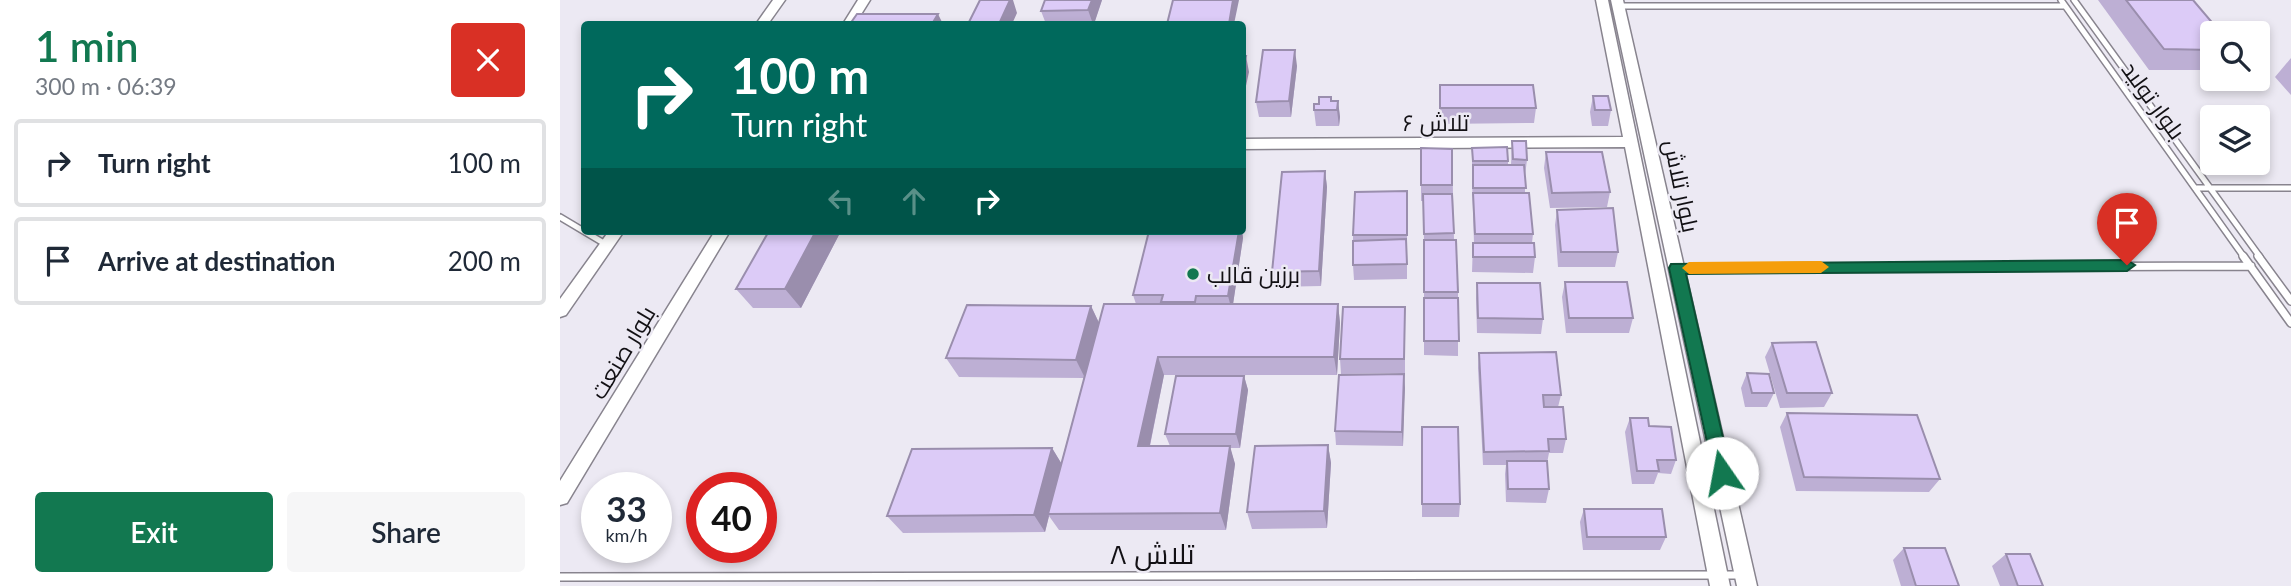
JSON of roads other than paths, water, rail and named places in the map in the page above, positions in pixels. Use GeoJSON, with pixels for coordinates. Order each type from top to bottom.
{"type":"FeatureCollection","features":[{"type":"Feature","properties":{"kind":"street"},"geometry":{"type":"LineString","coordinates":[[764,21],[779,0]]}},
{"type":"Feature","properties":{"kind":"street"},"geometry":{"type":"LineString","coordinates":[[851,21],[864,0]]}},
{"type":"Feature","properties":{"kind":"street","name":"بلوار تلاش"},"geometry":{"type":"LineString","coordinates":[[1610,3],[1630,142],[1718,581]]}},
{"type":"Feature","properties":{"kind":"street","name":"بلوار تلاش"},"geometry":{"type":"LineString","coordinates":[[1610,3],[1676,268],[1746,581]]}},
{"type":"Feature","properties":{"kind":"street","name":"تلاش ۶"},"geometry":{"type":"LineString","coordinates":[[1246,144],[1630,142]]}},
{"type":"Feature","properties":{"kind":"street"},"geometry":{"type":"LineString","coordinates":[[560,311],[614,235]]}},
{"type":"Feature","properties":{"kind":"street","name":"بلوار صنعت"},"geometry":{"type":"LineString","coordinates":[[560,497],[721,235]]}},
{"type":"Feature","properties":{"kind":"lane","name":"بلوار تولید"},"geometry":{"type":"LineString","coordinates":[[2074,0],[2291,301]]}},
{"type":"Feature","properties":{"kind":"lane"},"geometry":{"type":"LineString","coordinates":[[1610,3],[2063,3]]}},
{"type":"Feature","properties":{"kind":"lane","name":"بلوار تولید"},"geometry":{"type":"LineString","coordinates":[[2063,3],[2291,323]]}},
{"type":"Feature","properties":{"kind":"lane"},"geometry":{"type":"LineString","coordinates":[[2087,37],[2100,37]]}},
{"type":"Feature","properties":{"kind":"lane"},"geometry":{"type":"LineString","coordinates":[[2134,102],[2147,102]]}},
{"type":"Feature","properties":{"kind":"lane"},"geometry":{"type":"LineString","coordinates":[[2195,188],[2291,188]]}},
{"type":"Feature","properties":{"kind":"lane"},"geometry":{"type":"LineString","coordinates":[[560,217],[581,230]]}},
{"type":"Feature","properties":{"kind":"lane"},"geometry":{"type":"LineString","coordinates":[[590,235],[607,245]]}},
{"type":"Feature","properties":{"kind":"lane"},"geometry":{"type":"LineString","coordinates":[[1676,268],[2251,266]]}},
{"type":"Feature","properties":{"kind":"lane","name":"تلاش ۸"},"geometry":{"type":"LineString","coordinates":[[560,577],[1746,581]]}},
{"type":"Feature","properties":{"kind":"place","name":"برزین قالب"},"geometry":{"type":"Point","coordinates":[1193,274]}}]}
